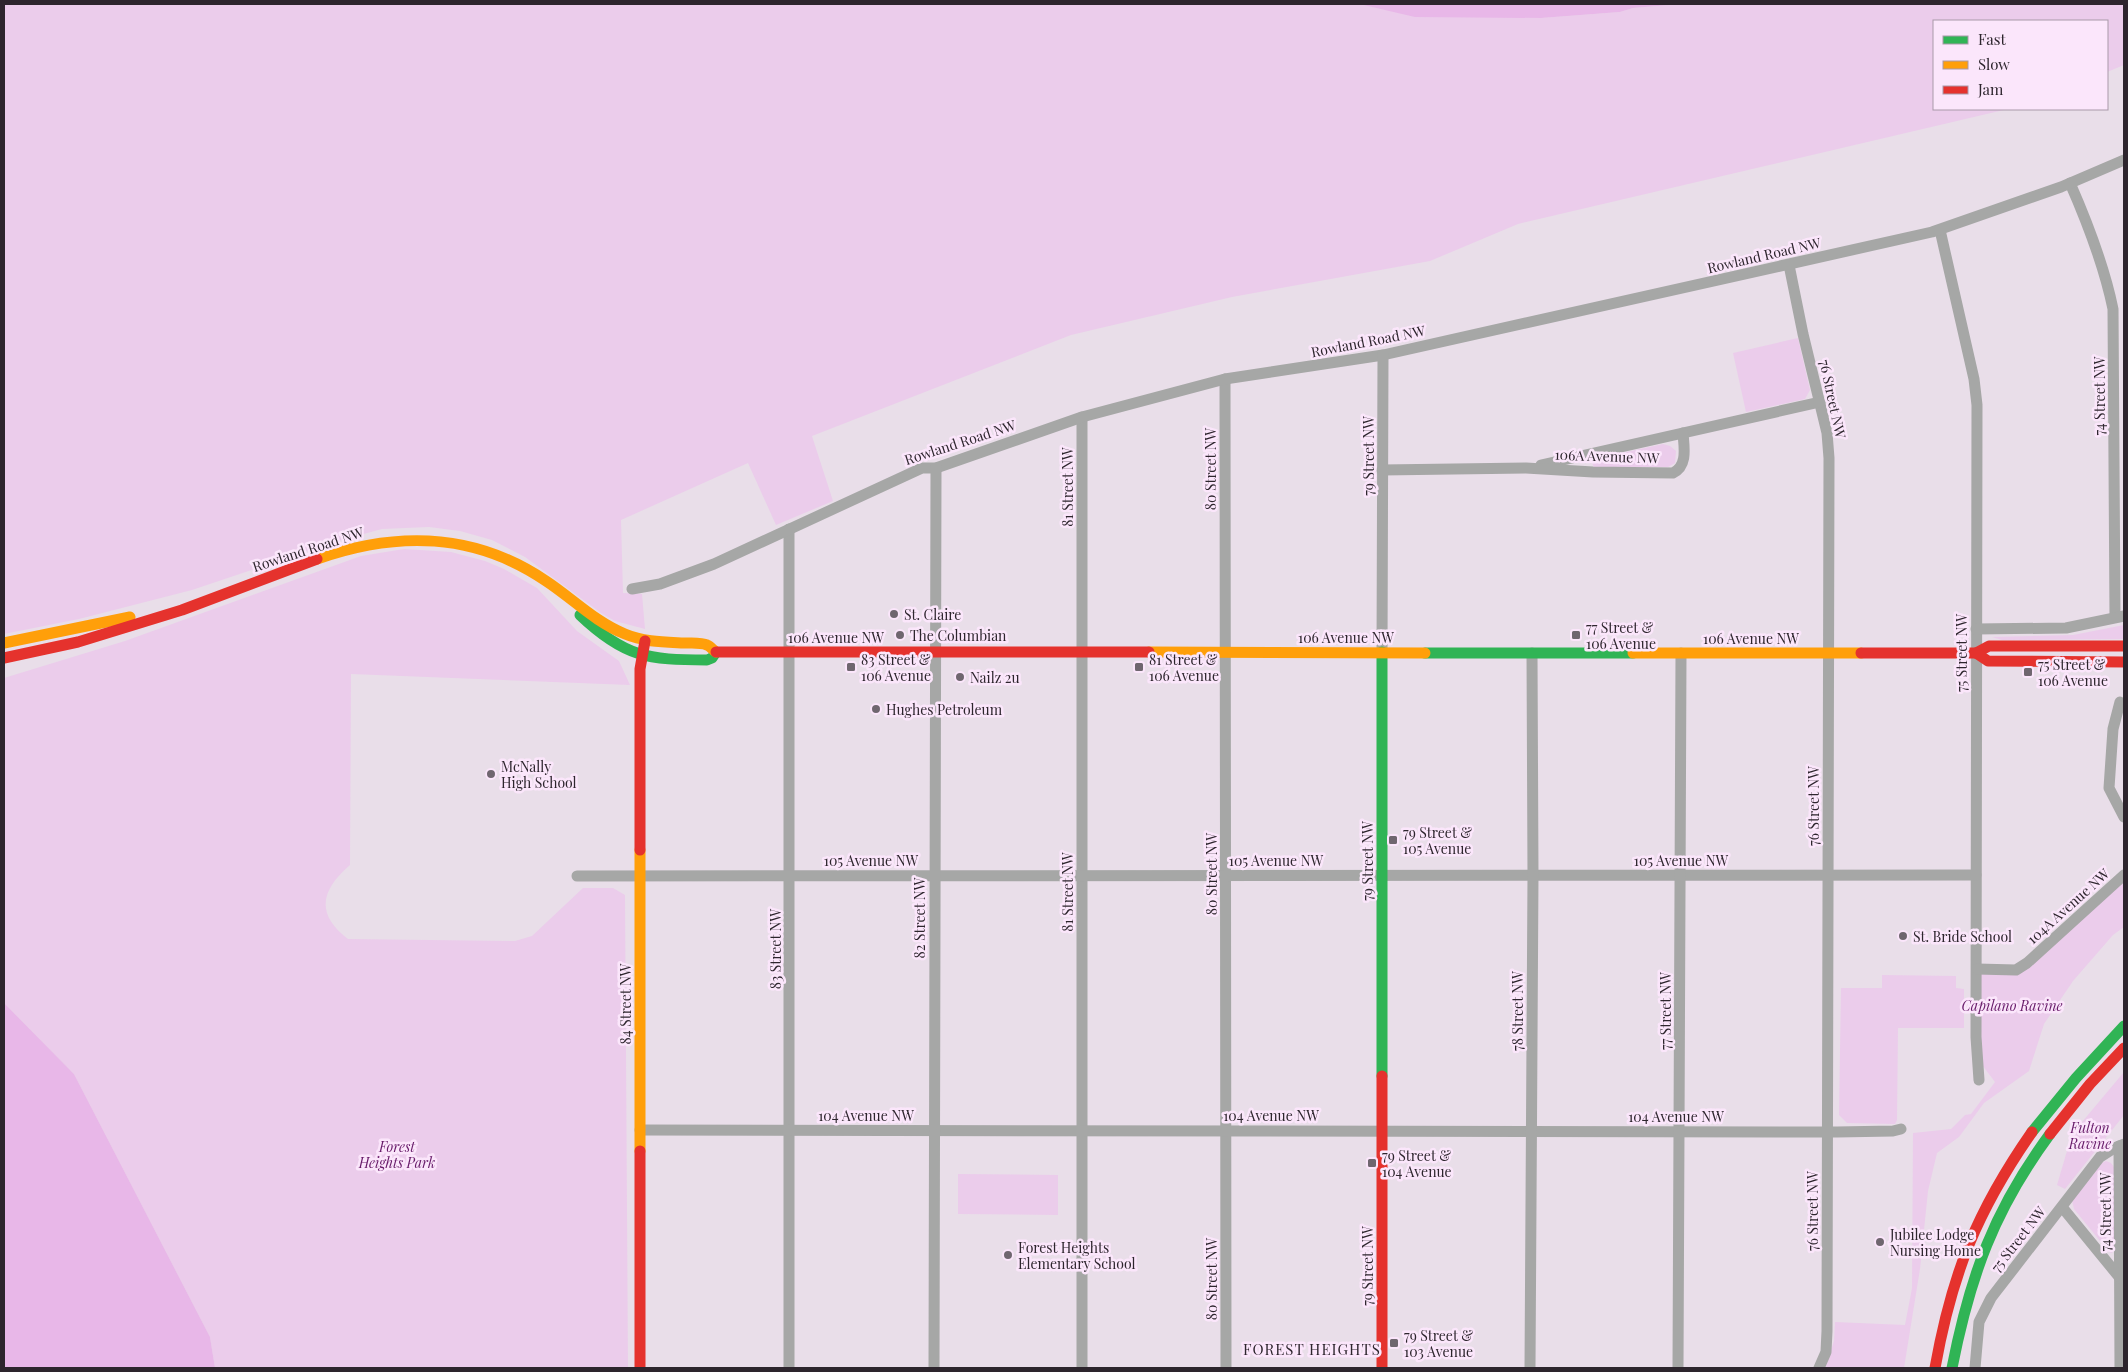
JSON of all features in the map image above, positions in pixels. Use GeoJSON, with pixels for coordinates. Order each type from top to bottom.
{"type":"FeatureCollection","features":[{"type":"Feature","properties":{"kind":"main road","name":"Rowland Road NW"},"geometry":{"type":"LineString","coordinates":[[4,643],[114,621],[225,592],[366,545],[400,540],[424,540],[467,545],[509,558],[551,584],[597,619],[625,634],[645,641]]}},
{"type":"Feature","properties":{"kind":"main road","name":"Rowland Road NW"},"geometry":{"type":"LineString","coordinates":[[4,658],[41,651],[117,631],[201,604],[225,592]]}},
{"type":"Feature","properties":{"kind":"main road","name":"Rowland Road NW"},"geometry":{"type":"LineString","coordinates":[[568,597],[579,615],[596,632],[617,646],[641,657]]}},
{"type":"Feature","properties":{"kind":"main road","name":"106 Avenue NW"},"geometry":{"type":"LineString","coordinates":[[645,641],[703,644],[712,647],[716,652]]}},
{"type":"Feature","properties":{"kind":"main road","name":"84 Street NW"},"geometry":{"type":"LineString","coordinates":[[640,1368],[641,657],[645,641]]}},
{"type":"Feature","properties":{"kind":"main road","name":"106 Avenue NW"},"geometry":{"type":"LineString","coordinates":[[716,652],[1976,653],[1989,646],[2124,646]]}},
{"type":"Feature","properties":{"kind":"main road","name":"106 Avenue NW"},"geometry":{"type":"LineString","coordinates":[[641,657],[665,660],[707,660],[712,658],[716,652]]}},
{"type":"Feature","properties":{"kind":"main road","name":"79 Street NW"},"geometry":{"type":"LineString","coordinates":[[1382,652],[1382,1368]]}},
{"type":"Feature","properties":{"kind":"main road","name":"106 Avenue NW"},"geometry":{"type":"LineString","coordinates":[[1976,653],[1988,661],[2124,662]]}},
{"type":"Feature","properties":{"kind":"main road"},"geometry":{"type":"LineString","coordinates":[[1935,1368],[1953,1285],[1966,1248],[1989,1199],[2014,1156],[2046,1112],[2124,1026]]}},
{"type":"Feature","properties":{"kind":"main road"},"geometry":{"type":"LineString","coordinates":[[1952,1368],[1958,1329],[1972,1279],[1986,1240],[2003,1205],[2036,1151],[2058,1122],[2124,1048]]}},
{"type":"Feature","properties":{"kind":"street","name":"Rowland Road NW"},"geometry":{"type":"LineString","coordinates":[[632,589],[660,584],[714,564],[922,468],[936,468],[1082,417],[1225,379],[1384,354],[1940,230],[2070,183],[2124,160]]}},
{"type":"Feature","properties":{"kind":"street","name":"74 Street NW"},"geometry":{"type":"LineString","coordinates":[[2070,183],[2096,245],[2106,276],[2113,309],[2120,616]]}},
{"type":"Feature","properties":{"kind":"street","name":"75 Street NW"},"geometry":{"type":"LineString","coordinates":[[1940,230],[1974,379],[1977,405],[1976,1057],[1979,1080]]}},
{"type":"Feature","properties":{"kind":"street","name":"76 Street NW"},"geometry":{"type":"LineString","coordinates":[[1789,265],[1803,334],[1827,433],[1829,458],[1826,1352],[1819,1368]]}},
{"type":"Feature","properties":{"kind":"street","name":"79 Street NW"},"geometry":{"type":"LineString","coordinates":[[1382,652],[1384,354]]}},
{"type":"Feature","properties":{"kind":"street","name":"80 Street NW"},"geometry":{"type":"LineString","coordinates":[[1225,379],[1226,1368]]}},
{"type":"Feature","properties":{"kind":"street","name":"106A Avenue NW"},"geometry":{"type":"LineString","coordinates":[[1526,468],[1820,402]]}},
{"type":"Feature","properties":{"kind":"street","name":"81 Street NW"},"geometry":{"type":"LineString","coordinates":[[1082,417],[1082,1368]]}},
{"type":"Feature","properties":{"kind":"street","name":"106A Avenue NW"},"geometry":{"type":"LineString","coordinates":[[1382,470],[1526,468],[1593,472],[1673,472],[1680,468],[1684,460],[1684,433]]}},
{"type":"Feature","properties":{"kind":"street","name":"82 Street NW"},"geometry":{"type":"LineString","coordinates":[[934,1368],[936,468]]}},
{"type":"Feature","properties":{"kind":"street","name":"83 Street NW"},"geometry":{"type":"LineString","coordinates":[[789,529],[790,1368]]}},
{"type":"Feature","properties":{"kind":"street"},"geometry":{"type":"LineString","coordinates":[[1976,629],[2066,628],[2120,616]]}},
{"type":"Feature","properties":{"kind":"street","name":"78 Street NW"},"geometry":{"type":"LineString","coordinates":[[1530,1368],[1533,875],[1532,653]]}},
{"type":"Feature","properties":{"kind":"street","name":"77 Street NW"},"geometry":{"type":"LineString","coordinates":[[1678,1368],[1681,653]]}},
{"type":"Feature","properties":{"kind":"street"},"geometry":{"type":"LineString","coordinates":[[2120,702],[2113,729],[2109,788],[2124,817]]}},
{"type":"Feature","properties":{"kind":"street","name":"105 Avenue NW"},"geometry":{"type":"LineString","coordinates":[[576,876],[1976,875]]}},
{"type":"Feature","properties":{"kind":"street","name":"104A Avenue NW"},"geometry":{"type":"LineString","coordinates":[[1977,969],[2016,970],[2027,963],[2124,875]]}},
{"type":"Feature","properties":{"kind":"street","name":"104 Avenue NW"},"geometry":{"type":"LineString","coordinates":[[640,1130],[1827,1132],[1893,1131],[1901,1129]]}},
{"type":"Feature","properties":{"kind":"street","name":"74 Street NW"},"geometry":{"type":"LineString","coordinates":[[2120,1368],[2122,1145]]}},
{"type":"Feature","properties":{"kind":"street","name":"75 Street NW"},"geometry":{"type":"LineString","coordinates":[[1975,1368],[1977,1331],[1986,1306],[2100,1157],[2122,1145]]}},
{"type":"Feature","properties":{"kind":"street","name":"74 Street NW"},"geometry":{"type":"LineString","coordinates":[[2062,1207],[2120,1278]]}},
{"type":"Feature","properties":{"kind":"green space"},"geometry":{"type":"Polygon","coordinates":[[[4,4],[1359,4],[1386,10],[1541,18],[1620,12],[1633,8],[1681,4],[2124,4],[2124,65],[2108,72],[2108,20],[1933,20],[1933,110],[2004,110],[1518,224],[1430,261],[1232,297],[1071,335],[812,436],[833,501],[776,525],[748,463],[621,520],[623,593],[642,594],[645,629],[615,621],[601,613],[525,557],[492,540],[460,531],[429,527],[382,529],[338,541],[192,590],[79,619],[4,634],[4,4]]]}},
{"type":"Feature","properties":{"kind":"green space"},"geometry":{"type":"Polygon","coordinates":[[[1798,338],[1810,390],[1805,399],[1746,412],[1733,353],[1798,338]]]}},
{"type":"Feature","properties":{"kind":"green space"},"geometry":{"type":"Polygon","coordinates":[[[1663,444],[1670,446],[1676,451],[1675,463],[1668,467],[1594,467],[1592,463],[1594,459],[1663,444]]]}},
{"type":"Feature","properties":{"kind":"green space","name":"Forest Heights Park"},"geometry":{"type":"Polygon","coordinates":[[[404,549],[451,552],[485,561],[504,569],[537,588],[577,631],[619,661],[630,685],[351,674],[350,865],[333,884],[326,902],[326,911],[330,920],[337,930],[348,939],[515,941],[532,936],[583,888],[613,888],[625,895],[628,1368],[215,1368],[210,1337],[74,1074],[4,1003],[4,678],[125,641],[361,556],[404,549]]]}},
{"type":"Feature","properties":{"kind":"green space"},"geometry":{"type":"Polygon","coordinates":[[[2124,625],[2124,639],[2002,640],[1992,637],[2073,635],[2124,625]]]}},
{"type":"Feature","properties":{"kind":"green space","name":"Capilano Ravine"},"geometry":{"type":"Polygon","coordinates":[[[2124,875],[2124,927],[2113,935],[2073,981],[2044,1024],[2029,1071],[1984,1103],[1959,1137],[1937,1153],[1928,1191],[1920,1269],[1904,1368],[1825,1368],[1834,1341],[1835,1322],[1905,1325],[1912,1288],[1913,1133],[1951,1129],[1965,1115],[1971,1114],[1995,1082],[1976,1057],[1977,969],[2016,970],[2124,875]]]}},
{"type":"Feature","properties":{"kind":"green space"},"geometry":{"type":"Polygon","coordinates":[[[1882,975],[1956,976],[1956,988],[1964,989],[1964,1028],[1898,1028],[1897,1120],[1895,1124],[1847,1123],[1839,1115],[1841,988],[1882,988],[1882,975]]]}},
{"type":"Feature","properties":{"kind":"green space","name":"Fulton Ravine"},"geometry":{"type":"Polygon","coordinates":[[[2124,1072],[2124,1115],[2065,1189],[2057,1185],[2072,1134],[2124,1072]]]}},
{"type":"Feature","properties":{"kind":"green space"},"geometry":{"type":"Polygon","coordinates":[[[2106,1161],[2114,1167],[2114,1248],[2112,1253],[2109,1252],[2074,1209],[2072,1201],[2102,1163],[2106,1161]]]}},
{"type":"Feature","properties":{"kind":"green space"},"geometry":{"type":"Polygon","coordinates":[[[958,1174],[1058,1175],[1058,1215],[958,1214],[958,1174]]]}},
{"type":"Feature","properties":{"kind":"shaded area"},"geometry":{"type":"Polygon","coordinates":[[[1359,4],[1681,4],[1633,8],[1620,12],[1541,18],[1415,17],[1359,4]]]}},
{"type":"Feature","properties":{"kind":"shaded area"},"geometry":{"type":"Polygon","coordinates":[[[4,1003],[74,1074],[210,1337],[215,1368],[4,1368],[4,1003]]]}},
{"type":"Feature","properties":{"kind":"traffic: fast"},"geometry":{"type":"LineString","coordinates":[[580,615],[610,640],[624,648],[652,657],[707,660],[712,658],[716,652]]}},
{"type":"Feature","properties":{"kind":"traffic: fast"},"geometry":{"type":"LineString","coordinates":[[1382,652],[1382,1076]]}},
{"type":"Feature","properties":{"kind":"traffic: fast"},"geometry":{"type":"LineString","coordinates":[[1425,653],[1633,653]]}},
{"type":"Feature","properties":{"kind":"traffic: fast"},"geometry":{"type":"LineString","coordinates":[[2032,1132],[2076,1078],[2124,1026]]}},
{"type":"Feature","properties":{"kind":"traffic: fast"},"geometry":{"type":"LineString","coordinates":[[1952,1368],[1967,1303],[1987,1245],[1999,1217],[2014,1190],[2030,1162],[2050,1134]]}},
{"type":"Feature","properties":{"kind":"traffic: slow"},"geometry":{"type":"LineString","coordinates":[[317,559],[376,544],[406,541],[434,541],[463,545],[491,553],[519,565],[546,581],[604,623],[625,634],[639,639],[654,641],[702,643],[716,652]]}},
{"type":"Feature","properties":{"kind":"traffic: slow"},"geometry":{"type":"LineString","coordinates":[[4,643],[130,617]]}},
{"type":"Feature","properties":{"kind":"traffic: slow"},"geometry":{"type":"LineString","coordinates":[[1149,652],[1425,653]]}},
{"type":"Feature","properties":{"kind":"traffic: slow"},"geometry":{"type":"LineString","coordinates":[[1633,653],[1861,653]]}},
{"type":"Feature","properties":{"kind":"traffic: slow"},"geometry":{"type":"LineString","coordinates":[[640,850],[640,1151]]}},
{"type":"Feature","properties":{"kind":"traffic: jam"},"geometry":{"type":"LineString","coordinates":[[4,658],[78,642],[182,610],[317,559]]}},
{"type":"Feature","properties":{"kind":"traffic: jam"},"geometry":{"type":"LineString","coordinates":[[640,850],[640,669],[645,641]]}},
{"type":"Feature","properties":{"kind":"traffic: jam"},"geometry":{"type":"LineString","coordinates":[[1861,653],[1976,653],[1989,646],[2124,646]]}},
{"type":"Feature","properties":{"kind":"traffic: jam"},"geometry":{"type":"LineString","coordinates":[[716,652],[1149,652]]}},
{"type":"Feature","properties":{"kind":"traffic: jam"},"geometry":{"type":"LineString","coordinates":[[1976,653],[1988,661],[2124,662]]}},
{"type":"Feature","properties":{"kind":"traffic: jam"},"geometry":{"type":"LineString","coordinates":[[2050,1134],[2090,1084],[2124,1048]]}},
{"type":"Feature","properties":{"kind":"traffic: jam"},"geometry":{"type":"LineString","coordinates":[[1382,1076],[1382,1368]]}},
{"type":"Feature","properties":{"kind":"traffic: jam"},"geometry":{"type":"LineString","coordinates":[[1935,1368],[1950,1302],[1969,1244],[1996,1189],[2032,1132]]}},
{"type":"Feature","properties":{"kind":"traffic: jam"},"geometry":{"type":"LineString","coordinates":[[640,1151],[640,1368]]}},
{"type":"Feature","properties":{"kind":"place","name":"St. Claire"},"geometry":{"type":"Point","coordinates":[894,614]}},
{"type":"Feature","properties":{"kind":"place","name":"The Columbian"},"geometry":{"type":"Point","coordinates":[900,635]}},
{"type":"Feature","properties":{"kind":"place","name":"77 Street & 106 Avenue"},"geometry":{"type":"Point","coordinates":[1576,635]}},
{"type":"Feature","properties":{"kind":"place","name":"83 Street & 106 Avenue"},"geometry":{"type":"Point","coordinates":[851,667]}},
{"type":"Feature","properties":{"kind":"place","name":"81 Street & 106 Avenue"},"geometry":{"type":"Point","coordinates":[1139,667]}},
{"type":"Feature","properties":{"kind":"place","name":"75 Street & 106 Avenue"},"geometry":{"type":"Point","coordinates":[2028,672]}},
{"type":"Feature","properties":{"kind":"place","name":"Nailz 2u"},"geometry":{"type":"Point","coordinates":[960,677]}},
{"type":"Feature","properties":{"kind":"place","name":"Hughes Petroleum"},"geometry":{"type":"Point","coordinates":[876,709]}},
{"type":"Feature","properties":{"kind":"place","name":"McNally High School"},"geometry":{"type":"Point","coordinates":[491,774]}},
{"type":"Feature","properties":{"kind":"place","name":"79 Street & 105 Avenue"},"geometry":{"type":"Point","coordinates":[1393,840]}},
{"type":"Feature","properties":{"kind":"place","name":"St. Bride School"},"geometry":{"type":"Point","coordinates":[1903,936]}},
{"type":"Feature","properties":{"kind":"place","name":"79 Street & 104 Avenue"},"geometry":{"type":"Point","coordinates":[1372,1163]}},
{"type":"Feature","properties":{"kind":"place","name":"Jubilee Lodge Nursing Home"},"geometry":{"type":"Point","coordinates":[1880,1242]}},
{"type":"Feature","properties":{"kind":"place","name":"Forest Heights Elementary School"},"geometry":{"type":"Point","coordinates":[1008,1255]}},
{"type":"Feature","properties":{"kind":"place","name":"79 Street & 103 Avenue"},"geometry":{"type":"Point","coordinates":[1394,1343]}},
{"type":"Feature","properties":{"kind":"district","name":"FOREST HEIGHTS"},"geometry":{"type":"Point","coordinates":[1312,1349]}}]}
